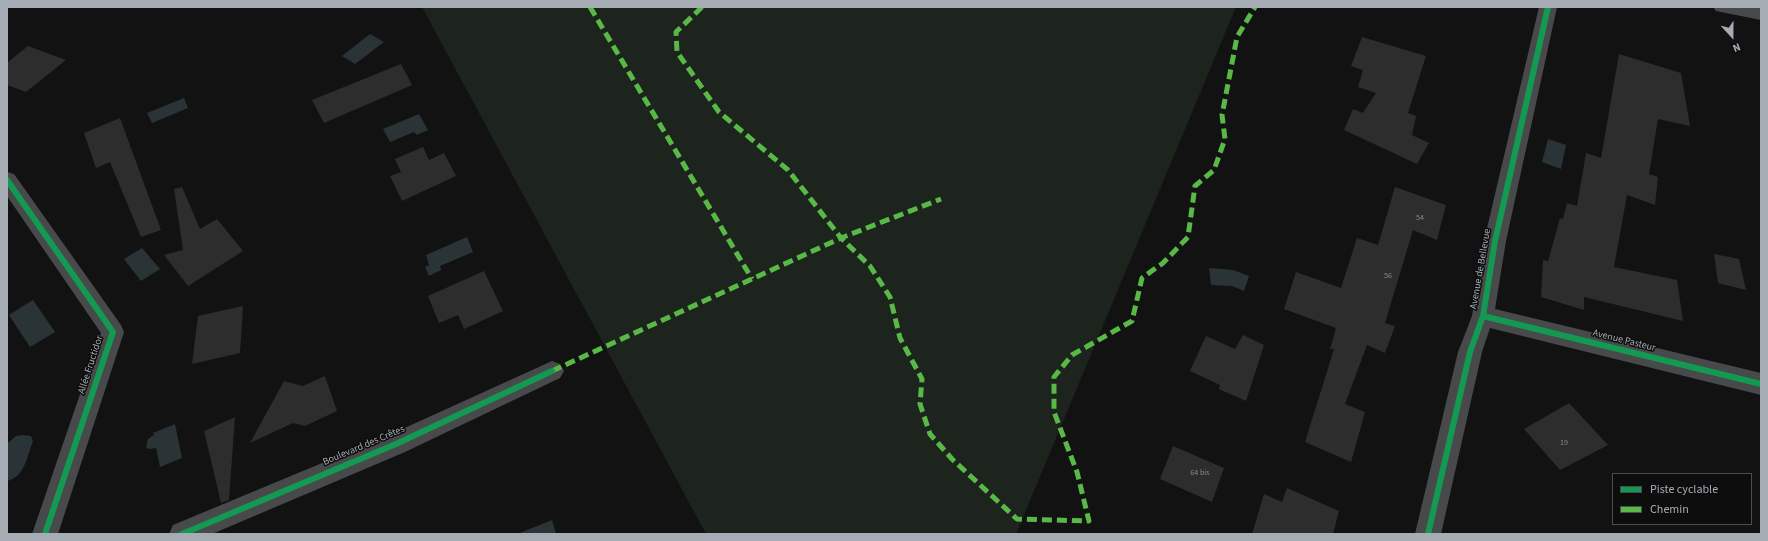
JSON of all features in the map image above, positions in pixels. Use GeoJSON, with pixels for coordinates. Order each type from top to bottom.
{"type":"FeatureCollection","features":[{"type":"Feature","properties":{"kind":"street","name":"Avenue de Bellevue"},"geometry":{"type":"LineString","coordinates":[[1428,534],[1470,352],[1483,316],[1496,241],[1548,7]]}},
{"type":"Feature","properties":{"kind":"street"},"geometry":{"type":"LineString","coordinates":[[1722,7],[1761,14]]}},
{"type":"Feature","properties":{"kind":"street","name":"Allée Fructidor"},"geometry":{"type":"LineString","coordinates":[[7,180],[113,332],[45,534]]}},
{"type":"Feature","properties":{"kind":"street","name":"Avenue Pasteur"},"geometry":{"type":"LineString","coordinates":[[1483,316],[1761,384]]}},
{"type":"Feature","properties":{"kind":"street","name":"Boulevard des Crêtes"},"geometry":{"type":"LineString","coordinates":[[182,534],[396,444],[552,371]]}},
{"type":"Feature","properties":{"kind":"shaded area"},"geometry":{"type":"Polygon","coordinates":[[[422,7],[1236,7],[1016,534],[706,534],[422,7]]]}},
{"type":"Feature","properties":{"kind":"shaded area"},"geometry":{"type":"Polygon","coordinates":[[[370,34],[384,42],[355,64],[342,56],[370,34]]]}},
{"type":"Feature","properties":{"kind":"shaded area"},"geometry":{"type":"Polygon","coordinates":[[[184,98],[188,108],[152,123],[147,113],[184,98]]]}},
{"type":"Feature","properties":{"kind":"shaded area"},"geometry":{"type":"Polygon","coordinates":[[[419,114],[428,130],[417,135],[414,132],[390,142],[383,129],[419,114]]]}},
{"type":"Feature","properties":{"kind":"shaded area"},"geometry":{"type":"Polygon","coordinates":[[[1548,139],[1566,145],[1561,169],[1542,162],[1548,139]]]}},
{"type":"Feature","properties":{"kind":"shaded area"},"geometry":{"type":"Polygon","coordinates":[[[467,237],[473,252],[440,266],[441,270],[429,276],[425,267],[429,265],[426,255],[467,237]]]}},
{"type":"Feature","properties":{"kind":"shaded area"},"geometry":{"type":"Polygon","coordinates":[[[142,248],[160,269],[141,281],[124,259],[142,248]]]}},
{"type":"Feature","properties":{"kind":"shaded area"},"geometry":{"type":"Polygon","coordinates":[[[1209,268],[1233,270],[1249,276],[1244,291],[1232,286],[1211,285],[1209,268]]]}},
{"type":"Feature","properties":{"kind":"shaded area"},"geometry":{"type":"Polygon","coordinates":[[[33,300],[55,332],[30,347],[9,315],[33,300]]]}},
{"type":"Feature","properties":{"kind":"shaded area"},"geometry":{"type":"Polygon","coordinates":[[[175,424],[182,458],[160,467],[156,448],[149,449],[146,447],[148,439],[154,435],[153,433],[175,424]]]}},
{"type":"Feature","properties":{"kind":"shaded area"},"geometry":{"type":"Polygon","coordinates":[[[16,436],[31,436],[33,441],[22,471],[13,479],[7,481],[7,444],[16,436]]]}},
{"type":"Feature","properties":{"kind":"shaded area"},"geometry":{"type":"Polygon","coordinates":[[[552,520],[556,534],[517,534],[552,520]]]}},
{"type":"Feature","properties":{"kind":"building"},"geometry":{"type":"Polygon","coordinates":[[[1362,37],[1426,56],[1408,113],[1416,116],[1412,135],[1429,143],[1417,164],[1344,130],[1353,109],[1363,113],[1376,93],[1358,87],[1363,70],[1351,66],[1362,37]]]}},
{"type":"Feature","properties":{"kind":"building"},"geometry":{"type":"Polygon","coordinates":[[[28,46],[66,60],[26,92],[7,85],[7,63],[28,46]]]}},
{"type":"Feature","properties":{"kind":"building"},"geometry":{"type":"Polygon","coordinates":[[[1619,54],[1681,73],[1690,126],[1658,119],[1649,174],[1658,177],[1655,205],[1627,195],[1614,267],[1677,280],[1683,321],[1584,297],[1584,310],[1541,297],[1543,260],[1548,261],[1560,218],[1563,219],[1567,203],[1577,206],[1586,153],[1601,158],[1619,54]]]}},
{"type":"Feature","properties":{"kind":"building"},"geometry":{"type":"Polygon","coordinates":[[[401,64],[412,85],[324,123],[312,100],[401,64]]]}},
{"type":"Feature","properties":{"kind":"building"},"geometry":{"type":"Polygon","coordinates":[[[120,118],[161,230],[141,237],[110,162],[96,168],[84,133],[120,118]]]}},
{"type":"Feature","properties":{"kind":"building"},"geometry":{"type":"Polygon","coordinates":[[[423,147],[429,160],[444,153],[456,176],[402,201],[390,176],[401,172],[395,159],[423,147]]]}},
{"type":"Feature","properties":{"kind":"building"},"geometry":{"type":"Polygon","coordinates":[[[182,187],[200,229],[217,219],[243,251],[188,286],[164,255],[183,250],[174,189],[182,187]]]}},
{"type":"Feature","properties":{"kind":"building"},"geometry":{"type":"Polygon","coordinates":[[[1395,187],[1446,205],[1437,240],[1413,230],[1385,323],[1395,326],[1385,353],[1367,345],[1345,404],[1365,412],[1351,462],[1305,442],[1334,349],[1330,349],[1336,328],[1284,309],[1296,272],[1341,288],[1357,238],[1378,245],[1395,187]]]}},
{"type":"Feature","properties":{"kind":"building"},"geometry":{"type":"Polygon","coordinates":[[[1714,254],[1739,259],[1746,290],[1718,283],[1714,254]]]}},
{"type":"Feature","properties":{"kind":"building"},"geometry":{"type":"Polygon","coordinates":[[[484,271],[503,311],[464,329],[458,315],[439,323],[428,296],[484,271]]]}},
{"type":"Feature","properties":{"kind":"building"},"geometry":{"type":"Polygon","coordinates":[[[243,306],[240,353],[192,364],[198,316],[243,306]]]}},
{"type":"Feature","properties":{"kind":"building"},"geometry":{"type":"Polygon","coordinates":[[[1243,335],[1264,345],[1246,401],[1219,389],[1220,385],[1190,371],[1206,336],[1235,349],[1243,335]]]}},
{"type":"Feature","properties":{"kind":"building"},"geometry":{"type":"Polygon","coordinates":[[[325,376],[337,411],[305,426],[293,423],[250,443],[284,381],[303,386],[325,376]]]}},
{"type":"Feature","properties":{"kind":"building"},"geometry":{"type":"Polygon","coordinates":[[[1569,403],[1608,445],[1560,470],[1524,429],[1569,403]]]}},
{"type":"Feature","properties":{"kind":"building"},"geometry":{"type":"Polygon","coordinates":[[[235,417],[229,500],[221,503],[204,431],[235,417]]]}},
{"type":"Feature","properties":{"kind":"building"},"geometry":{"type":"Polygon","coordinates":[[[1173,446],[1224,468],[1212,502],[1160,479],[1173,446]]]}},
{"type":"Feature","properties":{"kind":"building"},"geometry":{"type":"Polygon","coordinates":[[[1287,488],[1339,511],[1333,534],[1252,534],[1264,494],[1282,502],[1287,488]]]}},
{"type":"Feature","properties":{"kind":"marked path"},"geometry":{"type":"LineString","coordinates":[[590,7],[752,279]]}},
{"type":"Feature","properties":{"kind":"marked path"},"geometry":{"type":"LineString","coordinates":[[702,7],[676,32],[677,52],[719,112],[788,170],[841,238],[870,266],[890,297],[900,338],[922,379],[920,404],[930,434],[952,459],[1017,519],[1089,521],[1077,472],[1054,412],[1054,377],[1072,355],[1132,321],[1142,278],[1163,263],[1188,237],[1195,186],[1214,170],[1225,139],[1222,115],[1237,37],[1255,7]]}},
{"type":"Feature","properties":{"kind":"marked path"},"geometry":{"type":"LineString","coordinates":[[552,371],[841,238],[941,199]]}},
{"type":"Feature","properties":{"kind":"cycle path"},"geometry":{"type":"LineString","coordinates":[[1428,534],[1470,352],[1483,316],[1495,241],[1548,7]]}},
{"type":"Feature","properties":{"kind":"cycle path"},"geometry":{"type":"LineString","coordinates":[[7,180],[113,332],[45,534]]}},
{"type":"Feature","properties":{"kind":"cycle path"},"geometry":{"type":"LineString","coordinates":[[1483,316],[1761,384]]}},
{"type":"Feature","properties":{"kind":"cycle path"},"geometry":{"type":"LineString","coordinates":[[182,534],[396,444],[552,371]]}}]}
